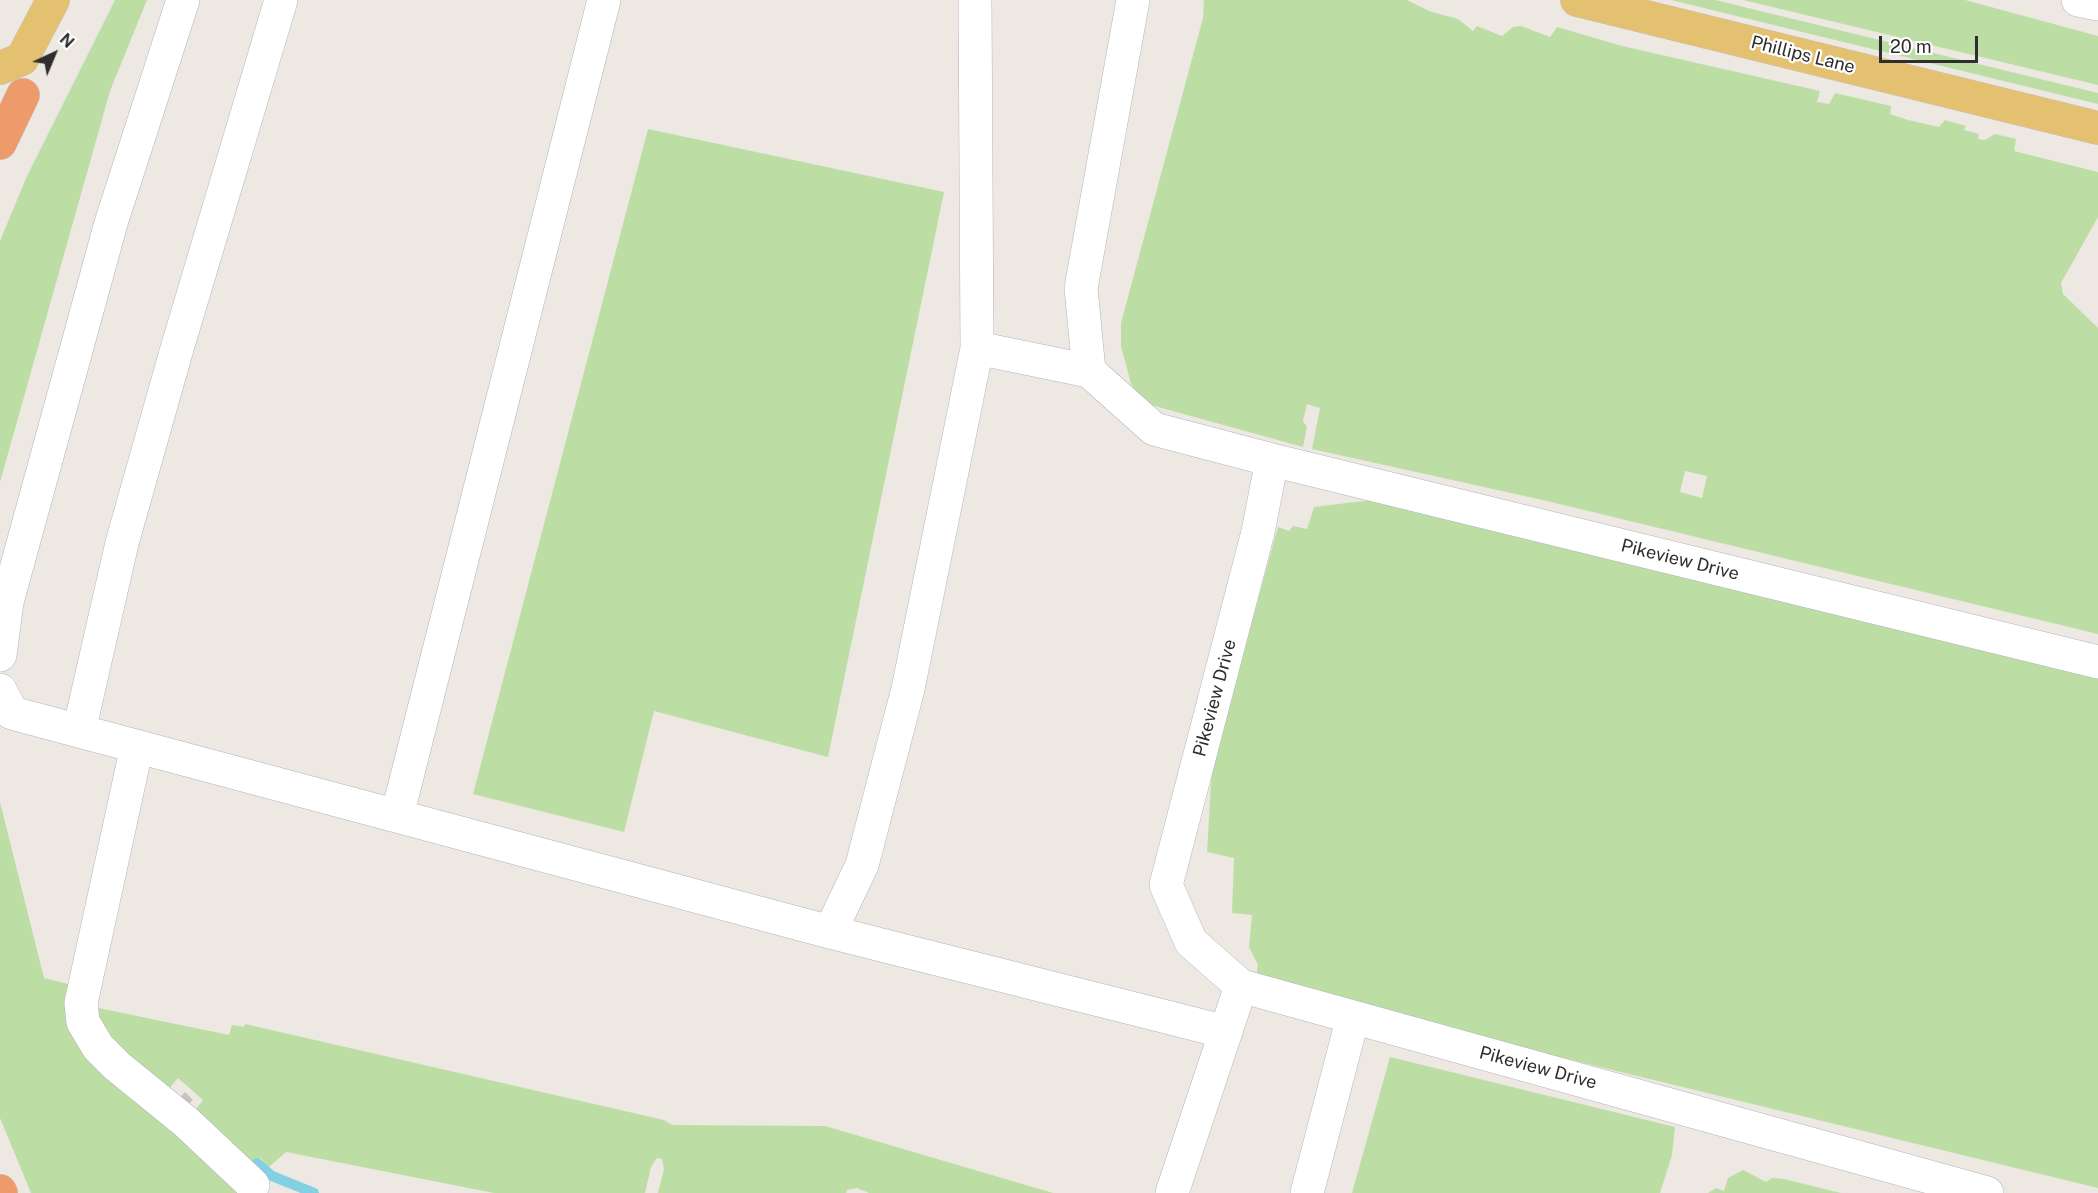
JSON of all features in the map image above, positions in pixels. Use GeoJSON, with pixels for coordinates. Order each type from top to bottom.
{"type":"FeatureCollection","features":[{"type":"Feature","properties":{"kind":"highway"},"geometry":{"type":"LineString","coordinates":[[0,143],[23,95]]}},
{"type":"Feature","properties":{"kind":"main road"},"geometry":{"type":"LineString","coordinates":[[23,95],[11,63],[53,0]]}},
{"type":"Feature","properties":{"kind":"main road","name":"Phillips Lane"},"geometry":{"type":"LineString","coordinates":[[1577,0],[2098,128]]}},
{"type":"Feature","properties":{"kind":"street"},"geometry":{"type":"LineString","coordinates":[[0,655],[7,602],[108,234],[183,0]]}},
{"type":"Feature","properties":{"kind":"street"},"geometry":{"type":"LineString","coordinates":[[79,731],[122,543],[176,352],[281,0]]}},
{"type":"Feature","properties":{"kind":"street"},"geometry":{"type":"LineString","coordinates":[[398,816],[604,0]]}},
{"type":"Feature","properties":{"kind":"street"},"geometry":{"type":"LineString","coordinates":[[830,932],[862,865],[909,689],[977,348],[975,0]]}},
{"type":"Feature","properties":{"kind":"street"},"geometry":{"type":"LineString","coordinates":[[1089,371],[1081,288],[1132,0]]}},
{"type":"Feature","properties":{"kind":"street"},"geometry":{"type":"LineString","coordinates":[[2078,0],[2098,4]]}},
{"type":"Feature","properties":{"kind":"street"},"geometry":{"type":"LineString","coordinates":[[977,348],[1089,371],[1154,429],[1272,460]]}},
{"type":"Feature","properties":{"kind":"street","name":"Pikeview Drive"},"geometry":{"type":"LineString","coordinates":[[1987,1193],[1241,986],[1191,942],[1166,885],[1258,532],[1272,460],[2098,662]]}},
{"type":"Feature","properties":{"kind":"street"},"geometry":{"type":"LineString","coordinates":[[0,690],[12,713],[830,932],[1226,1032]]}},
{"type":"Feature","properties":{"kind":"street"},"geometry":{"type":"LineString","coordinates":[[137,746],[81,1003],[83,1022],[98,1047],[117,1066],[186,1122],[253,1185]]}},
{"type":"Feature","properties":{"kind":"street"},"geometry":{"type":"LineString","coordinates":[[1172,1193],[1241,986]]}},
{"type":"Feature","properties":{"kind":"street"},"geometry":{"type":"LineString","coordinates":[[1306,1193],[1353,1017]]}},
{"type":"Feature","properties":{"kind":"green space"},"geometry":{"type":"Polygon","coordinates":[[[115,0],[147,0],[110,91],[0,482],[0,241],[27,176],[115,0]]]}},
{"type":"Feature","properties":{"kind":"green space"},"geometry":{"type":"Polygon","coordinates":[[[1204,0],[1407,0],[1429,11],[1458,19],[1473,31],[1477,26],[1502,36],[1513,27],[1521,26],[1550,37],[1557,27],[1622,46],[1820,91],[1817,102],[1829,104],[1835,93],[1891,106],[1890,114],[1908,120],[1939,127],[1945,120],[1966,126],[1964,130],[1979,134],[1978,139],[1985,140],[1995,134],[2016,139],[2014,151],[2098,172],[2098,217],[2061,283],[2063,294],[2098,328],[2098,634],[1547,501],[1312,449],[1320,408],[1307,404],[1303,421],[1307,427],[1303,447],[1151,405],[1137,393],[1131,384],[1121,346],[1121,323],[1203,18],[1204,0]],[[1685,471],[1680,492],[1702,498],[1707,476],[1685,471]]]}},
{"type":"Feature","properties":{"kind":"green space"},"geometry":{"type":"Polygon","coordinates":[[[1671,0],[1715,0],[2098,93],[2098,104],[1671,0]]]}},
{"type":"Feature","properties":{"kind":"green space"},"geometry":{"type":"Polygon","coordinates":[[[1743,0],[1965,0],[2098,36],[2098,85],[1743,0]]]}},
{"type":"Feature","properties":{"kind":"green space"},"geometry":{"type":"Polygon","coordinates":[[[648,129],[944,192],[828,757],[654,711],[624,832],[473,794],[648,129]]]}},
{"type":"Feature","properties":{"kind":"green space"},"geometry":{"type":"Polygon","coordinates":[[[1372,500],[2098,675],[2098,1188],[1555,1056],[1256,976],[1258,965],[1249,947],[1252,915],[1232,913],[1234,858],[1207,852],[1212,767],[1278,527],[1289,531],[1293,526],[1307,529],[1314,507],[1372,500]]]}},
{"type":"Feature","properties":{"kind":"green space"},"geometry":{"type":"Polygon","coordinates":[[[0,802],[44,978],[72,985],[70,1003],[245,1193],[31,1193],[0,1118],[0,802]]]}},
{"type":"Feature","properties":{"kind":"green space"},"geometry":{"type":"Polygon","coordinates":[[[89,1006],[229,1035],[232,1025],[244,1027],[245,1024],[664,1120],[672,1125],[825,1126],[1053,1193],[869,1193],[857,1188],[847,1190],[846,1193],[658,1193],[664,1169],[662,1159],[657,1158],[651,1167],[645,1193],[494,1193],[286,1152],[269,1167],[260,1158],[249,1168],[191,1115],[203,1100],[178,1078],[166,1092],[118,1056],[89,1006]]]}},
{"type":"Feature","properties":{"kind":"green space"},"geometry":{"type":"Polygon","coordinates":[[[1390,1057],[1675,1127],[1672,1155],[1660,1193],[1352,1193],[1390,1057]]]}},
{"type":"Feature","properties":{"kind":"green space"},"geometry":{"type":"Polygon","coordinates":[[[1743,1170],[1766,1182],[1772,1178],[1784,1179],[1841,1193],[1708,1193],[1716,1188],[1724,1191],[1728,1178],[1743,1170]]]}},
{"type":"Feature","properties":{"kind":"building"},"geometry":{"type":"Polygon","coordinates":[[[185,1093],[192,1100],[185,1107],[178,1101],[185,1093]]]}},
{"type":"Feature","properties":{"kind":"waterway"},"geometry":{"type":"LineString","coordinates":[[257,1163],[272,1176],[314,1193]]}}]}
